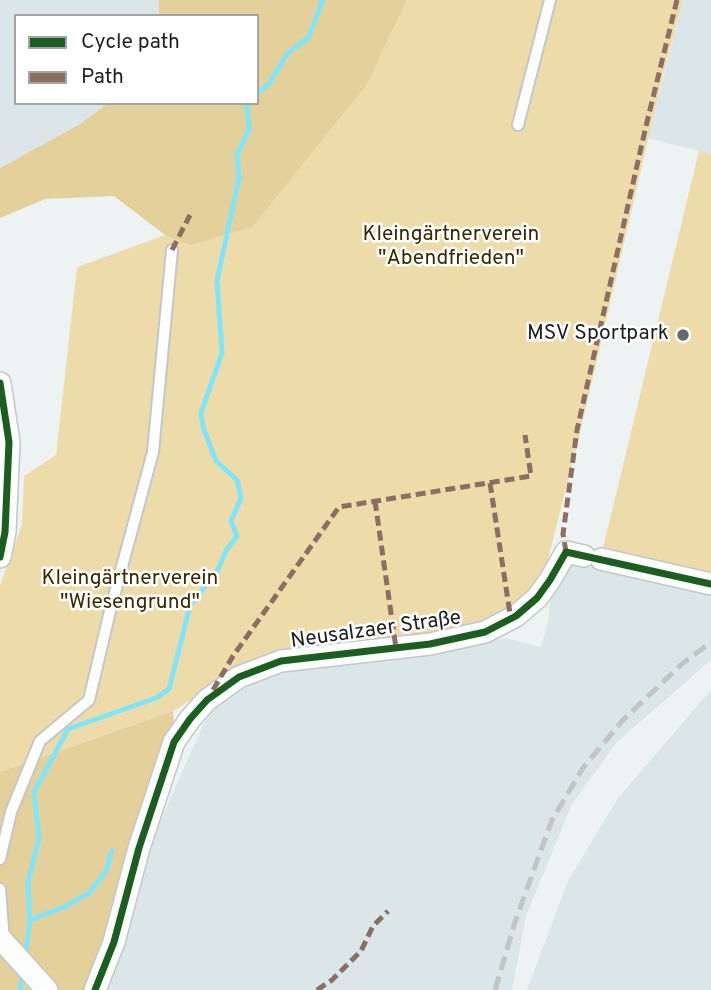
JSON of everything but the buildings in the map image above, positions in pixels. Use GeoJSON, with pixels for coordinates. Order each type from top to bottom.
{"type":"FeatureCollection","features":[{"type":"Feature","properties":{"kind":"street"},"geometry":{"type":"LineString","coordinates":[[0,383],[9,442],[0,557]]}},
{"type":"Feature","properties":{"kind":"street","name":"Neusalzaer Straße"},"geometry":{"type":"LineString","coordinates":[[95,990],[114,942],[139,848],[174,742],[207,700],[239,677],[281,661],[430,644],[485,632],[516,616],[537,598],[565,552],[711,584]]}},
{"type":"Feature","properties":{"kind":"street"},"geometry":{"type":"LineString","coordinates":[[12,952],[47,990]]}},
{"type":"Feature","properties":{"kind":"lane"},"geometry":{"type":"LineString","coordinates":[[517,125],[550,0]]}},
{"type":"Feature","properties":{"kind":"lane"},"geometry":{"type":"LineString","coordinates":[[0,859],[11,813],[40,741],[89,700],[153,452],[172,250]]}},
{"type":"Feature","properties":{"kind":"lane"},"geometry":{"type":"LineString","coordinates":[[0,889],[12,952]]}},
{"type":"Feature","properties":{"kind":"shaded area"},"geometry":{"type":"Polygon","coordinates":[[[0,0],[159,0],[159,14],[14,14],[14,105],[105,105],[80,124],[0,168],[0,0]]]}},
{"type":"Feature","properties":{"kind":"shaded area"},"geometry":{"type":"Polygon","coordinates":[[[159,0],[407,0],[367,84],[252,227],[190,245],[165,235],[114,196],[45,199],[0,218],[0,168],[80,124],[105,105],[259,105],[259,14],[159,14],[159,0]]]}},
{"type":"Feature","properties":{"kind":"shaded area"},"geometry":{"type":"Polygon","coordinates":[[[683,0],[711,0],[711,154],[648,138],[683,0]]]}},
{"type":"Feature","properties":{"kind":"shaded area"},"geometry":{"type":"Polygon","coordinates":[[[578,560],[711,591],[711,660],[617,742],[572,804],[526,916],[512,990],[106,990],[148,849],[203,725],[216,708],[250,685],[280,673],[416,654],[505,638],[541,647],[550,602],[562,566],[578,560]]]}},
{"type":"Feature","properties":{"kind":"shaded area"},"geometry":{"type":"Polygon","coordinates":[[[711,690],[711,990],[527,990],[568,881],[618,798],[711,690]]]}},
{"type":"Feature","properties":{"kind":"shaded area"},"geometry":{"type":"Polygon","coordinates":[[[173,711],[174,725],[159,751],[109,940],[88,990],[0,990],[0,772],[173,711]]]}},
{"type":"Feature","properties":{"kind":"green space"},"geometry":{"type":"Polygon","coordinates":[[[407,0],[683,0],[546,567],[535,585],[519,602],[483,626],[237,672],[173,711],[0,772],[0,586],[22,524],[24,476],[56,455],[77,267],[165,235],[190,245],[367,84],[407,0]]]}},
{"type":"Feature","properties":{"kind":"green space","name":"MSV Sportpark"},"geometry":{"type":"Polygon","coordinates":[[[699,151],[711,154],[711,576],[602,552],[699,151]]]}},
{"type":"Feature","properties":{"kind":"waterway"},"geometry":{"type":"LineString","coordinates":[[259,92],[269,84],[287,54],[309,37],[321,0]]}},
{"type":"Feature","properties":{"kind":"waterway"},"geometry":{"type":"LineString","coordinates":[[25,958],[30,920],[28,882],[39,838],[34,792],[68,729],[156,698],[169,689],[190,606],[217,571],[227,549],[237,536],[231,521],[241,498],[237,480],[216,461],[203,427],[201,413],[222,353],[217,281],[239,178],[237,155],[249,129],[247,105]]}},
{"type":"Feature","properties":{"kind":"waterway"},"geometry":{"type":"LineString","coordinates":[[30,920],[64,907],[89,893],[106,871],[112,851]]}},
{"type":"Feature","properties":{"kind":"waterway"},"geometry":{"type":"LineString","coordinates":[[20,990],[23,972]]}},
{"type":"Feature","properties":{"kind":"railway"},"geometry":{"type":"LineString","coordinates":[[495,990],[515,922],[552,820],[583,768],[623,720],[683,663],[711,642]]}},
{"type":"Feature","properties":{"kind":"marked path"},"geometry":{"type":"LineString","coordinates":[[566,552],[563,534],[577,430],[677,0]]}},
{"type":"Feature","properties":{"kind":"marked path"},"geometry":{"type":"LineString","coordinates":[[172,250],[190,215]]}},
{"type":"Feature","properties":{"kind":"marked path"},"geometry":{"type":"LineString","coordinates":[[213,690],[233,656],[339,507],[531,476],[525,435]]}},
{"type":"Feature","properties":{"kind":"marked path"},"geometry":{"type":"LineString","coordinates":[[490,483],[511,620]]}},
{"type":"Feature","properties":{"kind":"marked path"},"geometry":{"type":"LineString","coordinates":[[375,501],[396,648]]}},
{"type":"Feature","properties":{"kind":"marked path"},"geometry":{"type":"LineString","coordinates":[[317,990],[332,980],[361,951],[373,926],[388,911]]}},
{"type":"Feature","properties":{"kind":"cycle path"},"geometry":{"type":"LineString","coordinates":[[0,383],[9,442],[5,532],[0,557]]}},
{"type":"Feature","properties":{"kind":"cycle path"},"geometry":{"type":"LineString","coordinates":[[95,990],[114,942],[139,848],[174,742],[207,700],[239,677],[281,661],[430,644],[485,632],[516,616],[537,598],[566,552],[711,584]]}},
{"type":"Feature","properties":{"kind":"place","name":"MSV Sportpark"},"geometry":{"type":"Point","coordinates":[683,335]}},
{"type":"Feature","properties":{"kind":"park label","name":"Kleingärtnerverein \"Abendfrieden\""},"geometry":{"type":"Point","coordinates":[451,248]}},
{"type":"Feature","properties":{"kind":"park label","name":"Kleingärtnerverein \"Wiesengrund\""},"geometry":{"type":"Point","coordinates":[130,592]}}]}
